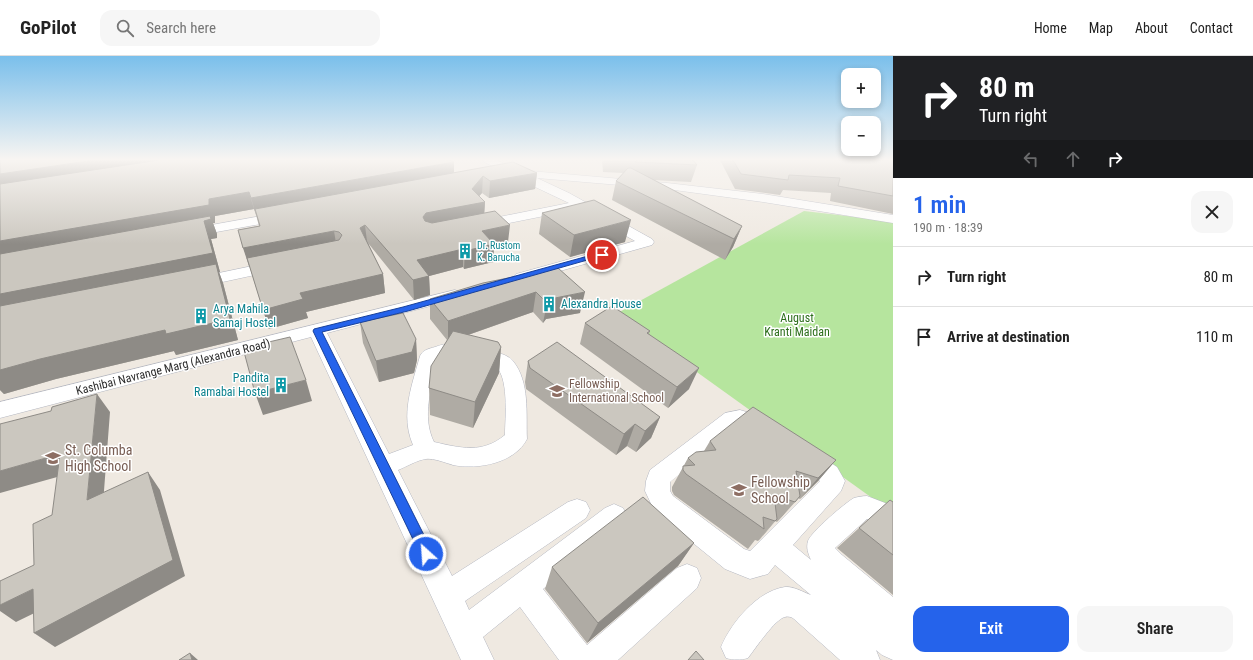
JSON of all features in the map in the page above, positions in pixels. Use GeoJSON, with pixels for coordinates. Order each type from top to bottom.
{"type":"FeatureCollection","features":[{"type":"Feature","properties":{"kind":"street"},"geometry":{"type":"LineString","coordinates":[[503,282],[647,242],[546,188]]}},
{"type":"Feature","properties":{"kind":"street"},"geometry":{"type":"LineString","coordinates":[[684,188],[778,200],[893,219]]}},
{"type":"Feature","properties":{"kind":"street"},"geometry":{"type":"LineString","coordinates":[[463,228],[580,205]]}},
{"type":"Feature","properties":{"kind":"street"},"geometry":{"type":"LineString","coordinates":[[179,235],[296,213]]}},
{"type":"Feature","properties":{"kind":"street"},"geometry":{"type":"LineString","coordinates":[[184,285],[291,263]]}},
{"type":"Feature","properties":{"kind":"street","name":"Kashibai Navrange Marg (Alexandra Road)"},"geometry":{"type":"LineString","coordinates":[[0,410],[317,331],[473,290]]}},
{"type":"Feature","properties":{"kind":"street"},"geometry":{"type":"LineString","coordinates":[[317,331],[478,660]]}},
{"type":"Feature","properties":{"kind":"street"},"geometry":{"type":"LineString","coordinates":[[383,466],[426,449],[455,456],[473,458],[503,450],[516,439],[514,380],[508,367],[501,360],[457,348],[441,350],[429,356],[417,404],[419,434],[426,449]]}},
{"type":"Feature","properties":{"kind":"street"},"geometry":{"type":"LineString","coordinates":[[740,418],[752,422],[829,474],[833,481],[832,484],[774,547],[758,564],[750,565],[735,559],[664,504],[658,495],[657,489],[659,477],[733,419],[740,418]]}},
{"type":"Feature","properties":{"kind":"street"},"geometry":{"type":"LineString","coordinates":[[893,521],[880,511],[870,507],[862,507],[821,543],[820,551],[832,566],[893,616]]}},
{"type":"Feature","properties":{"kind":"street"},"geometry":{"type":"LineString","coordinates":[[447,596],[577,510]]}},
{"type":"Feature","properties":{"kind":"street"},"geometry":{"type":"LineString","coordinates":[[465,632],[614,516]]}},
{"type":"Feature","properties":{"kind":"street"},"geometry":{"type":"LineString","coordinates":[[774,547],[893,644]]}},
{"type":"Feature","properties":{"kind":"street"},"geometry":{"type":"LineString","coordinates":[[594,660],[687,578]]}},
{"type":"Feature","properties":{"kind":"street"},"geometry":{"type":"LineString","coordinates":[[523,587],[579,660]]}},
{"type":"Feature","properties":{"kind":"street"},"geometry":{"type":"LineString","coordinates":[[737,647],[770,607],[784,602],[805,608],[864,660]]}},
{"type":"Feature","properties":{"kind":"green space","name":"August Kranti Maidan"},"geometry":{"type":"Polygon","coordinates":[[[804,211],[873,219],[893,223],[893,513],[616,314],[804,211]]]}},
{"type":"Feature","properties":{"kind":"building"},"geometry":{"type":"Polygon","coordinates":[[[0,188],[306,188],[251,198],[249,192],[209,199],[209,205],[0,241],[0,188]]]}},
{"type":"Feature","properties":{"kind":"building"},"geometry":{"type":"Polygon","coordinates":[[[369,188],[473,188],[485,202],[426,213],[423,217],[425,221],[432,223],[495,211],[510,225],[482,231],[494,244],[465,251],[463,249],[417,260],[429,276],[413,280],[365,225],[360,228],[383,274],[300,293],[303,299],[263,310],[247,258],[339,240],[342,235],[339,232],[334,231],[243,248],[238,230],[260,226],[255,209],[369,188]]]}},
{"type":"Feature","properties":{"kind":"building"},"geometry":{"type":"Polygon","coordinates":[[[631,188],[670,188],[742,226],[734,239],[631,188]]]}},
{"type":"Feature","properties":{"kind":"building"},"geometry":{"type":"Polygon","coordinates":[[[850,188],[893,188],[893,196],[850,188]]]}},
{"type":"Feature","properties":{"kind":"building"},"geometry":{"type":"Polygon","coordinates":[[[594,200],[631,220],[574,235],[542,213],[594,200]]]}},
{"type":"Feature","properties":{"kind":"building"},"geometry":{"type":"Polygon","coordinates":[[[210,216],[211,219],[204,221],[213,253],[0,294],[0,254],[210,216]]]}},
{"type":"Feature","properties":{"kind":"building"},"geometry":{"type":"Polygon","coordinates":[[[216,264],[230,319],[166,334],[165,330],[40,359],[0,370],[0,306],[216,264]]]}},
{"type":"Feature","properties":{"kind":"building"},"geometry":{"type":"Polygon","coordinates":[[[558,268],[585,292],[550,299],[547,303],[536,292],[448,321],[430,299],[483,283],[558,268]]]}},
{"type":"Feature","properties":{"kind":"building"},"geometry":{"type":"Polygon","coordinates":[[[612,306],[650,331],[647,333],[699,368],[677,387],[585,323],[612,306]]]}},
{"type":"Feature","properties":{"kind":"building"},"geometry":{"type":"Polygon","coordinates":[[[403,313],[416,339],[412,352],[376,361],[360,322],[403,313]]]}},
{"type":"Feature","properties":{"kind":"building"},"geometry":{"type":"Polygon","coordinates":[[[453,331],[498,342],[501,347],[475,402],[429,388],[431,366],[453,331]]]}},
{"type":"Feature","properties":{"kind":"building"},"geometry":{"type":"Polygon","coordinates":[[[290,337],[306,380],[255,393],[243,348],[290,337]]]}},
{"type":"Feature","properties":{"kind":"building"},"geometry":{"type":"Polygon","coordinates":[[[557,342],[660,417],[645,431],[635,424],[624,434],[530,368],[528,361],[557,342]]]}},
{"type":"Feature","properties":{"kind":"building"},"geometry":{"type":"Polygon","coordinates":[[[97,394],[87,500],[148,472],[173,560],[34,633],[33,589],[0,605],[0,581],[34,565],[33,524],[52,515],[60,454],[0,471],[0,424],[51,411],[52,407],[97,394]]]}},
{"type":"Feature","properties":{"kind":"building","name":"Fellowship School"},"geometry":{"type":"Polygon","coordinates":[[[753,407],[836,460],[818,478],[796,471],[800,496],[795,502],[774,495],[777,519],[775,521],[763,517],[764,529],[686,474],[683,470],[683,466],[695,465],[688,458],[696,452],[716,450],[710,441],[753,407]]]}},
{"type":"Feature","properties":{"kind":"building"},"geometry":{"type":"Polygon","coordinates":[[[643,497],[694,543],[598,623],[552,567],[643,497]]]}},
{"type":"Feature","properties":{"kind":"building"},"geometry":{"type":"Polygon","coordinates":[[[890,500],[893,502],[893,555],[859,528],[890,500]]]}},
{"type":"Feature","properties":{"kind":"building"},"geometry":{"type":"Polygon","coordinates":[[[696,651],[704,660],[688,660],[696,651]]]}},
{"type":"Feature","properties":{"kind":"building"},"geometry":{"type":"Polygon","coordinates":[[[190,653],[192,660],[179,660],[190,653]]]}},
{"type":"Feature","properties":{"kind":"place","name":"Dr. Rustom K. Barucha"},"geometry":{"type":"Point","coordinates":[465,251]}},
{"type":"Feature","properties":{"kind":"place","name":"Alexandra House"},"geometry":{"type":"Point","coordinates":[549,304]}},
{"type":"Feature","properties":{"kind":"place","name":"Arya Mahila Samaj Hostel"},"geometry":{"type":"Point","coordinates":[201,316]}},
{"type":"Feature","properties":{"kind":"place","name":"Pandita Ramabai Hostel"},"geometry":{"type":"Point","coordinates":[281,385]}},
{"type":"Feature","properties":{"kind":"place","name":"Fellowship International School"},"geometry":{"type":"Point","coordinates":[557,391]}},
{"type":"Feature","properties":{"kind":"place","name":"St. Columba High School"},"geometry":{"type":"Point","coordinates":[53,458]}},
{"type":"Feature","properties":{"kind":"place","name":"Fellowship School"},"geometry":{"type":"Point","coordinates":[739,490]}},
{"type":"Feature","properties":{"kind":"route"},"geometry":{"type":"LineString","coordinates":[[426,554],[317,331],[405,309],[602,255]]}}]}
